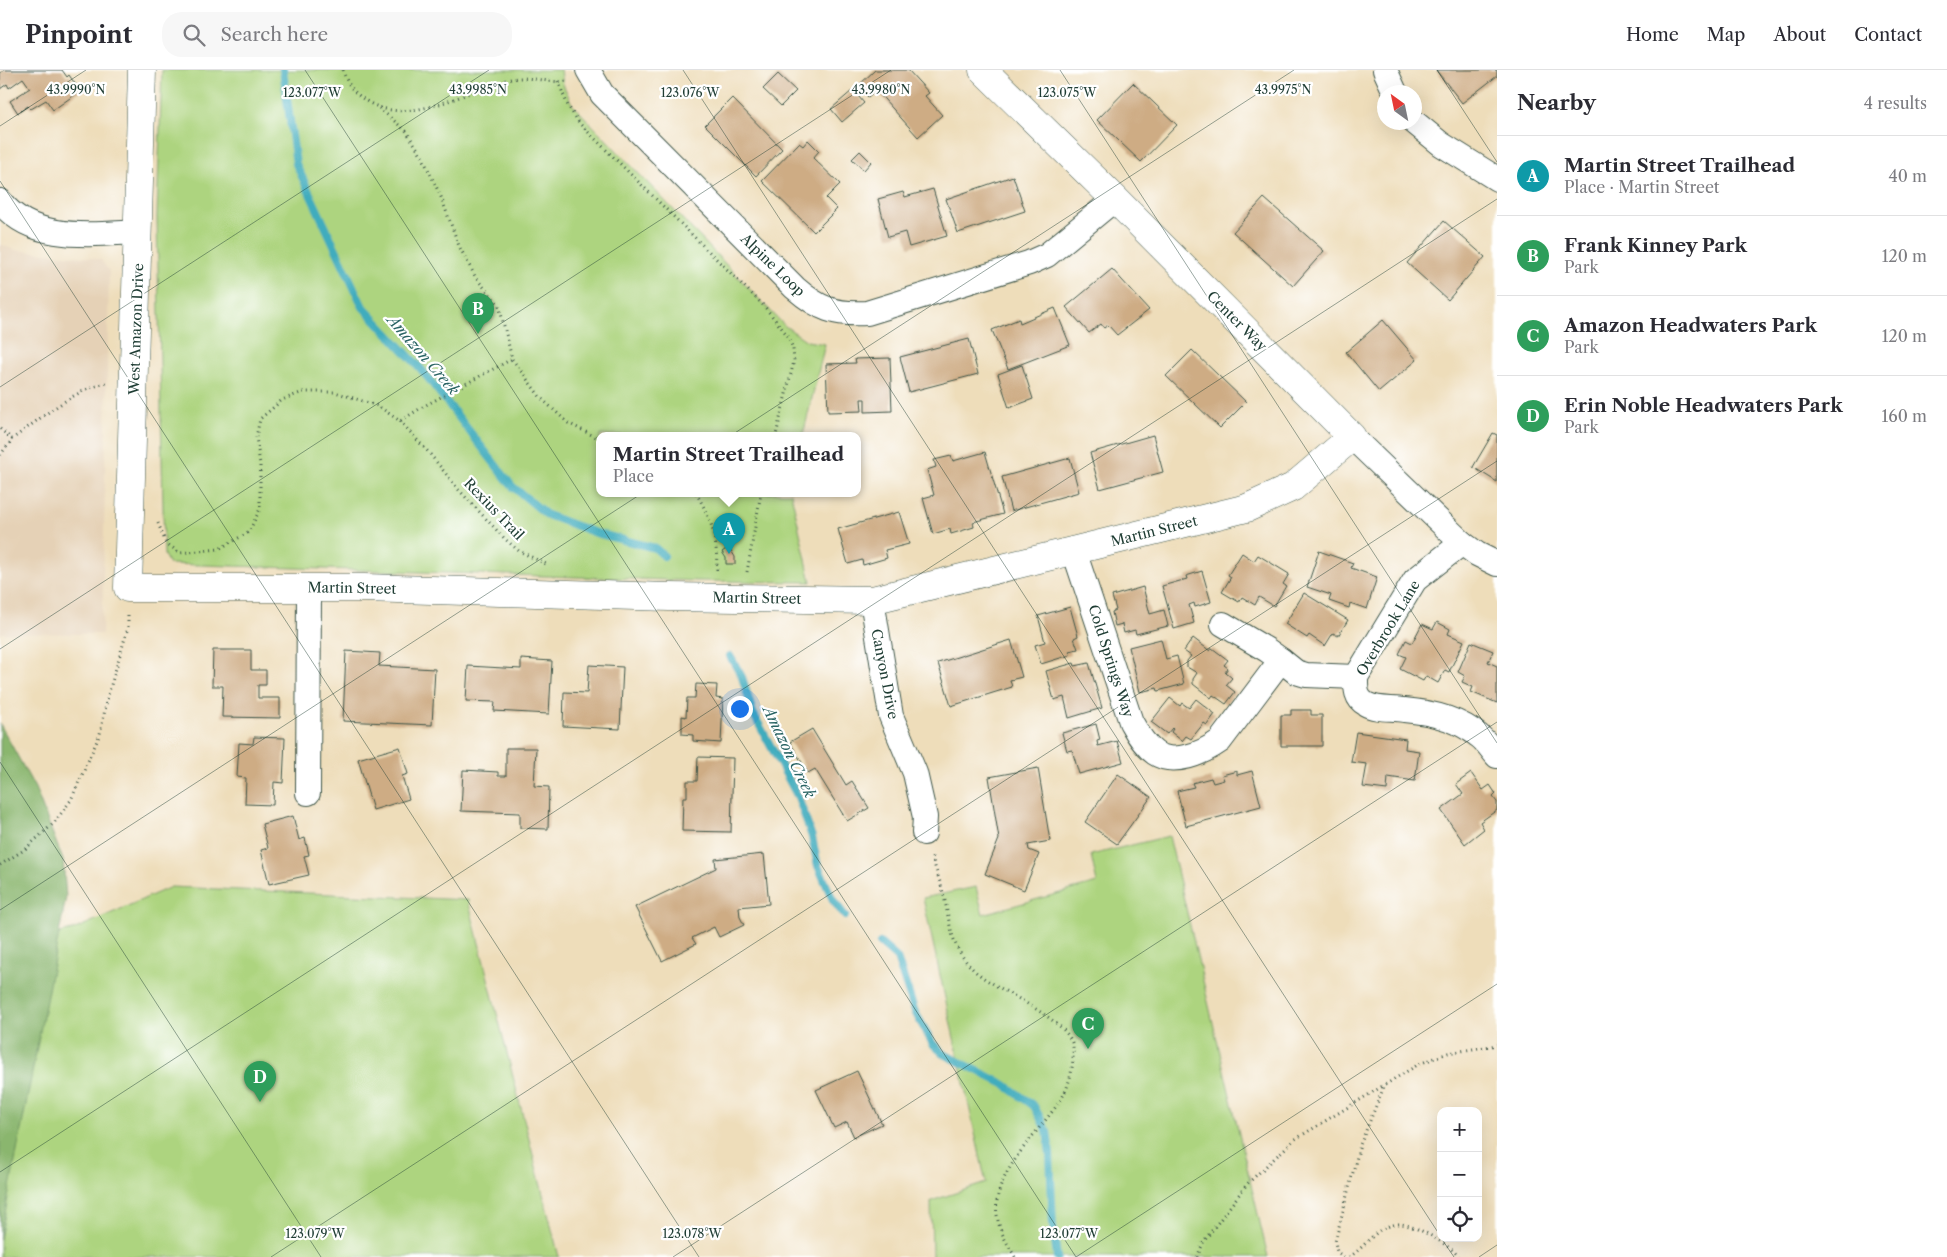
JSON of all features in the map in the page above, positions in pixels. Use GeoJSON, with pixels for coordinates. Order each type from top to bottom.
{"type":"FeatureCollection","features":[{"type":"Feature","properties":{"kind":"street","name":"West Amazon Drive"},"geometry":{"type":"LineString","coordinates":[[128,588],[142,70]]}},
{"type":"Feature","properties":{"kind":"street","name":"Center Way"},"geometry":{"type":"LineString","coordinates":[[983,70],[1115,199],[1352,437],[1462,542],[1477,554],[1497,564]]}},
{"type":"Feature","properties":{"kind":"street"},"geometry":{"type":"LineString","coordinates":[[1385,70],[1392,85]]}},
{"type":"Feature","properties":{"kind":"street","name":"Alpine Loop"},"geometry":{"type":"LineString","coordinates":[[580,74],[795,288],[810,301],[829,311],[848,314],[867,313],[1029,263],[1047,255],[1115,199]]}},
{"type":"Feature","properties":{"kind":"street"},"geometry":{"type":"LineString","coordinates":[[1422,129],[1441,144],[1497,179]]}},
{"type":"Feature","properties":{"kind":"street"},"geometry":{"type":"LineString","coordinates":[[0,201],[29,225],[70,235],[139,232]]}},
{"type":"Feature","properties":{"kind":"street","name":"Martin Street"},"geometry":{"type":"LineString","coordinates":[[128,588],[451,590],[668,597],[872,600],[1247,508],[1293,487],[1352,437]]}},
{"type":"Feature","properties":{"kind":"street","name":"Overbrook Lane"},"geometry":{"type":"LineString","coordinates":[[1462,542],[1415,580],[1356,677],[1356,690],[1359,698],[1364,703],[1372,706],[1448,718],[1480,736],[1497,756]]}},
{"type":"Feature","properties":{"kind":"street","name":"Cold Springs Way"},"geometry":{"type":"LineString","coordinates":[[1074,551],[1131,722],[1141,739],[1155,753],[1176,758],[1200,753],[1220,741],[1280,660]]}},
{"type":"Feature","properties":{"kind":"street"},"geometry":{"type":"LineString","coordinates":[[308,588],[308,793]]}},
{"type":"Feature","properties":{"kind":"street","name":"Canyon Drive"},"geometry":{"type":"LineString","coordinates":[[872,600],[891,716],[915,773],[925,817],[924,833]]}},
{"type":"Feature","properties":{"kind":"street"},"geometry":{"type":"LineString","coordinates":[[1223,624],[1296,672],[1306,675],[1356,677]]}},
{"type":"Feature","properties":{"kind":"path"},"geometry":{"type":"LineString","coordinates":[[343,70],[346,83],[360,97],[379,108],[406,131],[421,154],[441,197],[467,262],[476,278],[499,305],[512,359],[541,398],[568,423],[596,437]]}},
{"type":"Feature","properties":{"kind":"path"},"geometry":{"type":"LineString","coordinates":[[379,108],[417,110],[518,78],[532,77],[566,82],[580,74]]}},
{"type":"Feature","properties":{"kind":"path"},"geometry":{"type":"LineString","coordinates":[[558,81],[568,106],[580,124],[764,306],[782,327],[793,349],[793,372],[777,432]]}},
{"type":"Feature","properties":{"kind":"path"},"geometry":{"type":"LineString","coordinates":[[764,306],[771,299]]}},
{"type":"Feature","properties":{"kind":"path"},"geometry":{"type":"LineString","coordinates":[[400,421],[512,359]]}},
{"type":"Feature","properties":{"kind":"path"},"geometry":{"type":"LineString","coordinates":[[0,454],[12,440],[56,408],[89,389],[99,384],[112,382],[135,384]]}},
{"type":"Feature","properties":{"kind":"path","name":"Rexius Trail"},"geometry":{"type":"LineString","coordinates":[[166,543],[180,553],[219,549],[249,532],[260,509],[260,464],[256,437],[260,419],[282,400],[303,392],[335,392],[378,406],[400,421],[458,489],[505,539],[520,551],[556,568]]}},
{"type":"Feature","properties":{"kind":"path"},"geometry":{"type":"LineString","coordinates":[[0,430],[12,440]]}},
{"type":"Feature","properties":{"kind":"path"},"geometry":{"type":"LineString","coordinates":[[698,497],[710,516],[717,549],[716,597]]}},
{"type":"Feature","properties":{"kind":"path"},"geometry":{"type":"LineString","coordinates":[[745,580],[761,497]]}},
{"type":"Feature","properties":{"kind":"path"},"geometry":{"type":"LineString","coordinates":[[0,865],[30,845],[54,823],[71,800],[100,734],[108,695],[128,628],[128,588]]}},
{"type":"Feature","properties":{"kind":"path"},"geometry":{"type":"LineString","coordinates":[[924,833],[941,886],[951,934],[963,959],[977,973],[1060,1026],[1073,1044],[1073,1065],[1061,1100],[1032,1137],[1006,1177],[997,1196],[999,1226],[1015,1257]]}},
{"type":"Feature","properties":{"kind":"path"},"geometry":{"type":"LineString","coordinates":[[1197,1257],[1204,1241],[1247,1184],[1294,1140],[1419,1064],[1448,1053],[1497,1045]]}},
{"type":"Feature","properties":{"kind":"path"},"geometry":{"type":"LineString","coordinates":[[1344,1257],[1337,1252],[1335,1242],[1360,1145],[1385,1083]]}},
{"type":"Feature","properties":{"kind":"path"},"geometry":{"type":"LineString","coordinates":[[1349,1257],[1360,1250],[1380,1230],[1400,1224],[1422,1232],[1454,1250],[1459,1257]]}},
{"type":"Feature","properties":{"kind":"shaded area"},"geometry":{"type":"Polygon","coordinates":[[[0,244],[15,250],[93,258],[101,260],[109,271],[102,634],[0,633],[0,244]]]}},
{"type":"Feature","properties":{"kind":"green space"},"geometry":{"type":"Polygon","coordinates":[[[162,70],[561,70],[563,84],[572,104],[785,326],[807,341],[825,344],[804,432],[596,432],[596,497],[792,497],[811,582],[700,581],[169,564],[164,555],[157,217],[162,70]]]}},
{"type":"Feature","properties":{"kind":"green space"},"geometry":{"type":"Polygon","coordinates":[[[0,724],[35,788],[63,860],[66,897],[0,1239],[0,724]]]}},
{"type":"Feature","properties":{"kind":"green space"},"geometry":{"type":"Polygon","coordinates":[[[1169,836],[1268,1257],[932,1257],[931,1201],[986,1183],[923,898],[976,887],[983,914],[1097,883],[1091,855],[1169,836]]]}},
{"type":"Feature","properties":{"kind":"green space"},"geometry":{"type":"Polygon","coordinates":[[[171,887],[468,900],[559,1257],[0,1257],[0,947],[73,930],[171,887]]]}},
{"type":"Feature","properties":{"kind":"building"},"geometry":{"type":"Polygon","coordinates":[[[5,70],[62,70],[67,77],[69,75],[80,91],[53,110],[46,100],[31,109],[28,106],[18,113],[10,101],[30,88],[23,78],[9,88],[7,84],[0,89],[0,73],[5,70]]]}},
{"type":"Feature","properties":{"kind":"building"},"geometry":{"type":"Polygon","coordinates":[[[875,70],[908,70],[929,93],[925,96],[942,115],[918,137],[876,90],[868,97],[858,86],[875,70]]]}},
{"type":"Feature","properties":{"kind":"building"},"geometry":{"type":"Polygon","coordinates":[[[1436,70],[1497,70],[1497,76],[1462,103],[1436,70]]]}},
{"type":"Feature","properties":{"kind":"building"},"geometry":{"type":"Polygon","coordinates":[[[778,74],[796,91],[781,106],[763,89],[778,74]]]}},
{"type":"Feature","properties":{"kind":"building"},"geometry":{"type":"Polygon","coordinates":[[[1133,83],[1177,125],[1141,162],[1097,120],[1133,83]]]}},
{"type":"Feature","properties":{"kind":"building"},"geometry":{"type":"Polygon","coordinates":[[[853,90],[864,103],[842,122],[831,109],[853,90]]]}},
{"type":"Feature","properties":{"kind":"building"},"geometry":{"type":"Polygon","coordinates":[[[732,98],[782,149],[756,176],[705,125],[732,98]]]}},
{"type":"Feature","properties":{"kind":"building"},"geometry":{"type":"Polygon","coordinates":[[[808,140],[819,151],[813,158],[840,184],[826,198],[837,209],[814,232],[762,181],[799,143],[803,146],[808,140]]]}},
{"type":"Feature","properties":{"kind":"building"},"geometry":{"type":"Polygon","coordinates":[[[860,151],[871,162],[864,170],[852,159],[860,151]]]}},
{"type":"Feature","properties":{"kind":"building"},"geometry":{"type":"Polygon","coordinates":[[[1013,176],[1025,211],[958,233],[946,199],[1013,176]]]}},
{"type":"Feature","properties":{"kind":"building"},"geometry":{"type":"Polygon","coordinates":[[[933,189],[947,236],[909,247],[905,232],[888,237],[878,199],[903,192],[905,197],[933,189]]]}},
{"type":"Feature","properties":{"kind":"building"},"geometry":{"type":"Polygon","coordinates":[[[1264,198],[1324,251],[1293,286],[1233,232],[1264,198]]]}},
{"type":"Feature","properties":{"kind":"building"},"geometry":{"type":"Polygon","coordinates":[[[1444,221],[1485,257],[1448,300],[1407,263],[1444,221]]]}},
{"type":"Feature","properties":{"kind":"building"},"geometry":{"type":"Polygon","coordinates":[[[1112,269],[1149,310],[1117,335],[1108,325],[1104,328],[1101,324],[1089,333],[1066,307],[1112,269]]]}},
{"type":"Feature","properties":{"kind":"building"},"geometry":{"type":"Polygon","coordinates":[[[1055,308],[1070,345],[1008,369],[992,330],[1019,319],[1020,323],[1055,308]]]}},
{"type":"Feature","properties":{"kind":"building"},"geometry":{"type":"Polygon","coordinates":[[[1383,320],[1417,360],[1379,392],[1346,352],[1383,320]]]}},
{"type":"Feature","properties":{"kind":"building"},"geometry":{"type":"Polygon","coordinates":[[[969,339],[978,374],[909,392],[900,357],[969,339]]]}},
{"type":"Feature","properties":{"kind":"building"},"geometry":{"type":"Polygon","coordinates":[[[1192,350],[1246,402],[1220,428],[1166,376],[1192,350]]]}},
{"type":"Feature","properties":{"kind":"building"},"geometry":{"type":"Polygon","coordinates":[[[890,358],[892,411],[865,412],[865,399],[861,399],[862,411],[828,412],[826,364],[856,363],[855,359],[890,358]]]}},
{"type":"Feature","properties":{"kind":"building"},"geometry":{"type":"Polygon","coordinates":[[[1022,365],[1033,399],[1009,408],[998,374],[1022,365]]]}},
{"type":"Feature","properties":{"kind":"building"},"geometry":{"type":"Polygon","coordinates":[[[1493,433],[1497,435],[1497,482],[1473,467],[1493,433]]]}},
{"type":"Feature","properties":{"kind":"building"},"geometry":{"type":"Polygon","coordinates":[[[1153,435],[1163,472],[1100,489],[1090,453],[1153,435]]]}},
{"type":"Feature","properties":{"kind":"building"},"geometry":{"type":"Polygon","coordinates":[[[985,452],[1003,514],[973,522],[974,527],[951,534],[950,529],[933,534],[923,498],[934,495],[927,470],[936,467],[934,460],[951,456],[953,461],[985,452]]]}},
{"type":"Feature","properties":{"kind":"building"},"geometry":{"type":"Polygon","coordinates":[[[1070,458],[1079,492],[1011,511],[1002,477],[1070,458]]]}},
{"type":"Feature","properties":{"kind":"building"},"geometry":{"type":"Polygon","coordinates":[[[899,512],[909,544],[885,550],[887,558],[863,565],[862,560],[848,564],[838,529],[899,512]]]}},
{"type":"Feature","properties":{"kind":"building"},"geometry":{"type":"Polygon","coordinates":[[[729,547],[735,557],[735,564],[726,564],[726,558],[722,552],[729,547]]]}},
{"type":"Feature","properties":{"kind":"building"},"geometry":{"type":"Polygon","coordinates":[[[1319,551],[1353,563],[1351,568],[1377,577],[1367,609],[1350,603],[1349,608],[1329,601],[1331,595],[1307,587],[1319,551]]]}},
{"type":"Feature","properties":{"kind":"building"},"geometry":{"type":"Polygon","coordinates":[[[1242,553],[1254,561],[1258,555],[1289,574],[1283,584],[1286,586],[1274,606],[1259,597],[1255,605],[1242,597],[1239,602],[1222,592],[1231,577],[1228,575],[1242,553]]]}},
{"type":"Feature","properties":{"kind":"building"},"geometry":{"type":"Polygon","coordinates":[[[1202,571],[1211,602],[1195,607],[1194,603],[1189,605],[1194,623],[1174,629],[1162,586],[1187,579],[1186,576],[1202,571]]]}},
{"type":"Feature","properties":{"kind":"building"},"geometry":{"type":"Polygon","coordinates":[[[1143,587],[1150,614],[1164,610],[1168,626],[1136,634],[1135,630],[1124,633],[1122,624],[1115,626],[1112,612],[1116,610],[1112,596],[1143,587]]]}},
{"type":"Feature","properties":{"kind":"building"},"geometry":{"type":"Polygon","coordinates":[[[1304,593],[1348,620],[1338,636],[1333,633],[1325,646],[1309,635],[1307,638],[1285,624],[1304,593]]]}},
{"type":"Feature","properties":{"kind":"building"},"geometry":{"type":"Polygon","coordinates":[[[1070,607],[1078,636],[1074,638],[1078,649],[1069,651],[1070,655],[1041,664],[1035,645],[1045,642],[1038,616],[1070,607]]]}},
{"type":"Feature","properties":{"kind":"building"},"geometry":{"type":"Polygon","coordinates":[[[1437,622],[1450,629],[1448,634],[1464,641],[1449,672],[1445,670],[1438,683],[1426,676],[1423,681],[1400,669],[1406,657],[1399,654],[1406,640],[1412,643],[1422,624],[1433,629],[1437,622]]]}},
{"type":"Feature","properties":{"kind":"building"},"geometry":{"type":"Polygon","coordinates":[[[1193,638],[1210,651],[1212,648],[1228,660],[1224,665],[1228,668],[1225,672],[1232,678],[1226,685],[1235,692],[1226,704],[1213,695],[1211,698],[1193,684],[1193,679],[1197,673],[1187,667],[1187,661],[1191,656],[1184,651],[1193,638]]]}},
{"type":"Feature","properties":{"kind":"building"},"geometry":{"type":"Polygon","coordinates":[[[1161,639],[1166,659],[1177,656],[1184,684],[1158,691],[1157,688],[1140,692],[1129,647],[1161,639]]]}},
{"type":"Feature","properties":{"kind":"building"},"geometry":{"type":"Polygon","coordinates":[[[1011,640],[1022,677],[1010,680],[1012,687],[951,706],[938,663],[1011,640]]]}},
{"type":"Feature","properties":{"kind":"building"},"geometry":{"type":"Polygon","coordinates":[[[1471,642],[1493,651],[1488,662],[1497,666],[1497,703],[1471,692],[1473,687],[1462,682],[1465,676],[1458,672],[1471,642]]]}},
{"type":"Feature","properties":{"kind":"building"},"geometry":{"type":"Polygon","coordinates":[[[213,650],[251,650],[251,670],[266,670],[266,685],[258,685],[258,698],[280,698],[280,718],[222,717],[223,686],[212,686],[213,650]]]}},
{"type":"Feature","properties":{"kind":"building"},"geometry":{"type":"Polygon","coordinates":[[[346,651],[380,653],[379,666],[435,669],[432,725],[343,721],[346,651]]]}},
{"type":"Feature","properties":{"kind":"building"},"geometry":{"type":"Polygon","coordinates":[[[521,659],[552,661],[549,714],[494,711],[495,702],[466,701],[468,666],[521,669],[521,659]]]}},
{"type":"Feature","properties":{"kind":"building"},"geometry":{"type":"Polygon","coordinates":[[[1074,663],[1075,666],[1089,663],[1102,708],[1069,718],[1064,697],[1054,700],[1046,671],[1074,663]]]}},
{"type":"Feature","properties":{"kind":"building"},"geometry":{"type":"Polygon","coordinates":[[[589,665],[623,667],[620,729],[563,726],[564,692],[587,693],[589,665]]]}},
{"type":"Feature","properties":{"kind":"building"},"geometry":{"type":"Polygon","coordinates":[[[696,684],[717,685],[716,698],[723,699],[721,743],[693,741],[693,735],[682,734],[682,716],[686,717],[687,698],[695,698],[696,684]]]}},
{"type":"Feature","properties":{"kind":"building"},"geometry":{"type":"Polygon","coordinates":[[[1170,698],[1180,706],[1182,703],[1189,708],[1196,699],[1215,714],[1207,725],[1204,723],[1191,739],[1186,736],[1182,741],[1171,732],[1172,728],[1167,734],[1151,722],[1170,698]]]}},
{"type":"Feature","properties":{"kind":"building"},"geometry":{"type":"Polygon","coordinates":[[[1291,710],[1311,710],[1311,715],[1322,715],[1322,746],[1281,746],[1281,715],[1291,715],[1291,710]]]}},
{"type":"Feature","properties":{"kind":"building"},"geometry":{"type":"Polygon","coordinates":[[[1096,724],[1100,740],[1097,741],[1098,746],[1117,741],[1123,762],[1079,774],[1072,750],[1067,751],[1062,733],[1096,724]]]}},
{"type":"Feature","properties":{"kind":"building"},"geometry":{"type":"Polygon","coordinates":[[[812,729],[846,785],[852,781],[869,808],[847,821],[815,769],[808,773],[790,742],[812,729]]]}},
{"type":"Feature","properties":{"kind":"building"},"geometry":{"type":"Polygon","coordinates":[[[1356,732],[1406,739],[1405,749],[1419,751],[1415,781],[1388,777],[1387,790],[1363,787],[1367,764],[1351,762],[1356,732]]]}},
{"type":"Feature","properties":{"kind":"building"},"geometry":{"type":"Polygon","coordinates":[[[254,737],[285,738],[283,783],[274,782],[273,805],[245,804],[246,778],[237,777],[239,743],[253,744],[254,737]]]}},
{"type":"Feature","properties":{"kind":"building"},"geometry":{"type":"Polygon","coordinates":[[[400,747],[408,774],[402,776],[409,799],[373,810],[358,759],[400,747]]]}},
{"type":"Feature","properties":{"kind":"building"},"geometry":{"type":"Polygon","coordinates":[[[506,748],[536,748],[534,786],[549,787],[548,829],[520,828],[520,813],[461,811],[463,770],[498,772],[498,776],[506,776],[506,748]]]}},
{"type":"Feature","properties":{"kind":"building"},"geometry":{"type":"Polygon","coordinates":[[[698,757],[733,758],[731,832],[682,831],[683,797],[687,797],[687,781],[697,781],[698,757]]]}},
{"type":"Feature","properties":{"kind":"building"},"geometry":{"type":"Polygon","coordinates":[[[1038,768],[1050,841],[1028,845],[1029,850],[1039,854],[1024,890],[985,874],[999,839],[989,777],[1038,768]]]}},
{"type":"Feature","properties":{"kind":"building"},"geometry":{"type":"Polygon","coordinates":[[[1237,771],[1237,775],[1252,771],[1261,806],[1186,826],[1177,791],[1194,787],[1192,783],[1211,778],[1213,783],[1224,780],[1222,775],[1237,771]]]}},
{"type":"Feature","properties":{"kind":"building"},"geometry":{"type":"Polygon","coordinates":[[[1471,773],[1483,790],[1490,785],[1496,794],[1493,797],[1497,802],[1497,810],[1480,822],[1484,829],[1465,844],[1441,810],[1463,794],[1456,784],[1471,773]]]}},
{"type":"Feature","properties":{"kind":"building"},"geometry":{"type":"Polygon","coordinates":[[[1118,774],[1151,797],[1117,844],[1085,822],[1118,774]]]}},
{"type":"Feature","properties":{"kind":"building"},"geometry":{"type":"Polygon","coordinates":[[[293,816],[299,840],[305,838],[309,855],[304,856],[309,875],[269,884],[261,850],[268,848],[262,824],[293,816]]]}},
{"type":"Feature","properties":{"kind":"building"},"geometry":{"type":"Polygon","coordinates":[[[764,854],[769,904],[739,907],[740,917],[744,925],[719,937],[714,927],[692,938],[696,944],[662,961],[635,907],[716,868],[715,859],[764,854]]]}},
{"type":"Feature","properties":{"kind":"building"},"geometry":{"type":"Polygon","coordinates":[[[857,1071],[882,1124],[854,1137],[847,1122],[834,1128],[816,1090],[857,1071]]]}},
{"type":"Feature","properties":{"kind":"waterway","name":"Amazon Creek"},"geometry":{"type":"LineString","coordinates":[[283,70],[296,164],[363,307],[421,369],[512,486],[547,515],[596,533],[655,548],[664,556]]}},
{"type":"Feature","properties":{"kind":"waterway","name":"Amazon Creek"},"geometry":{"type":"LineString","coordinates":[[730,656],[742,677],[753,713],[798,797],[812,837],[818,866],[833,900],[845,916]]}},
{"type":"Feature","properties":{"kind":"waterway","name":"Amazon Creek"},"geometry":{"type":"LineString","coordinates":[[880,943],[897,958],[915,1012],[933,1044],[944,1054],[1004,1084],[1034,1106],[1047,1131],[1050,1154],[1053,1226],[1057,1257]]}},
{"type":"Feature","properties":{"kind":"place","name":"Frank Kinney Park"},"geometry":{"type":"Point","coordinates":[478,334]}},
{"type":"Feature","properties":{"kind":"place","name":"Martin Street Trailhead"},"geometry":{"type":"Point","coordinates":[729,554]}},
{"type":"Feature","properties":{"kind":"place","name":"Amazon Headwaters Park"},"geometry":{"type":"Point","coordinates":[1088,1049]}},
{"type":"Feature","properties":{"kind":"place","name":"Erin Noble Headwaters Park"},"geometry":{"type":"Point","coordinates":[260,1102]}}]}
